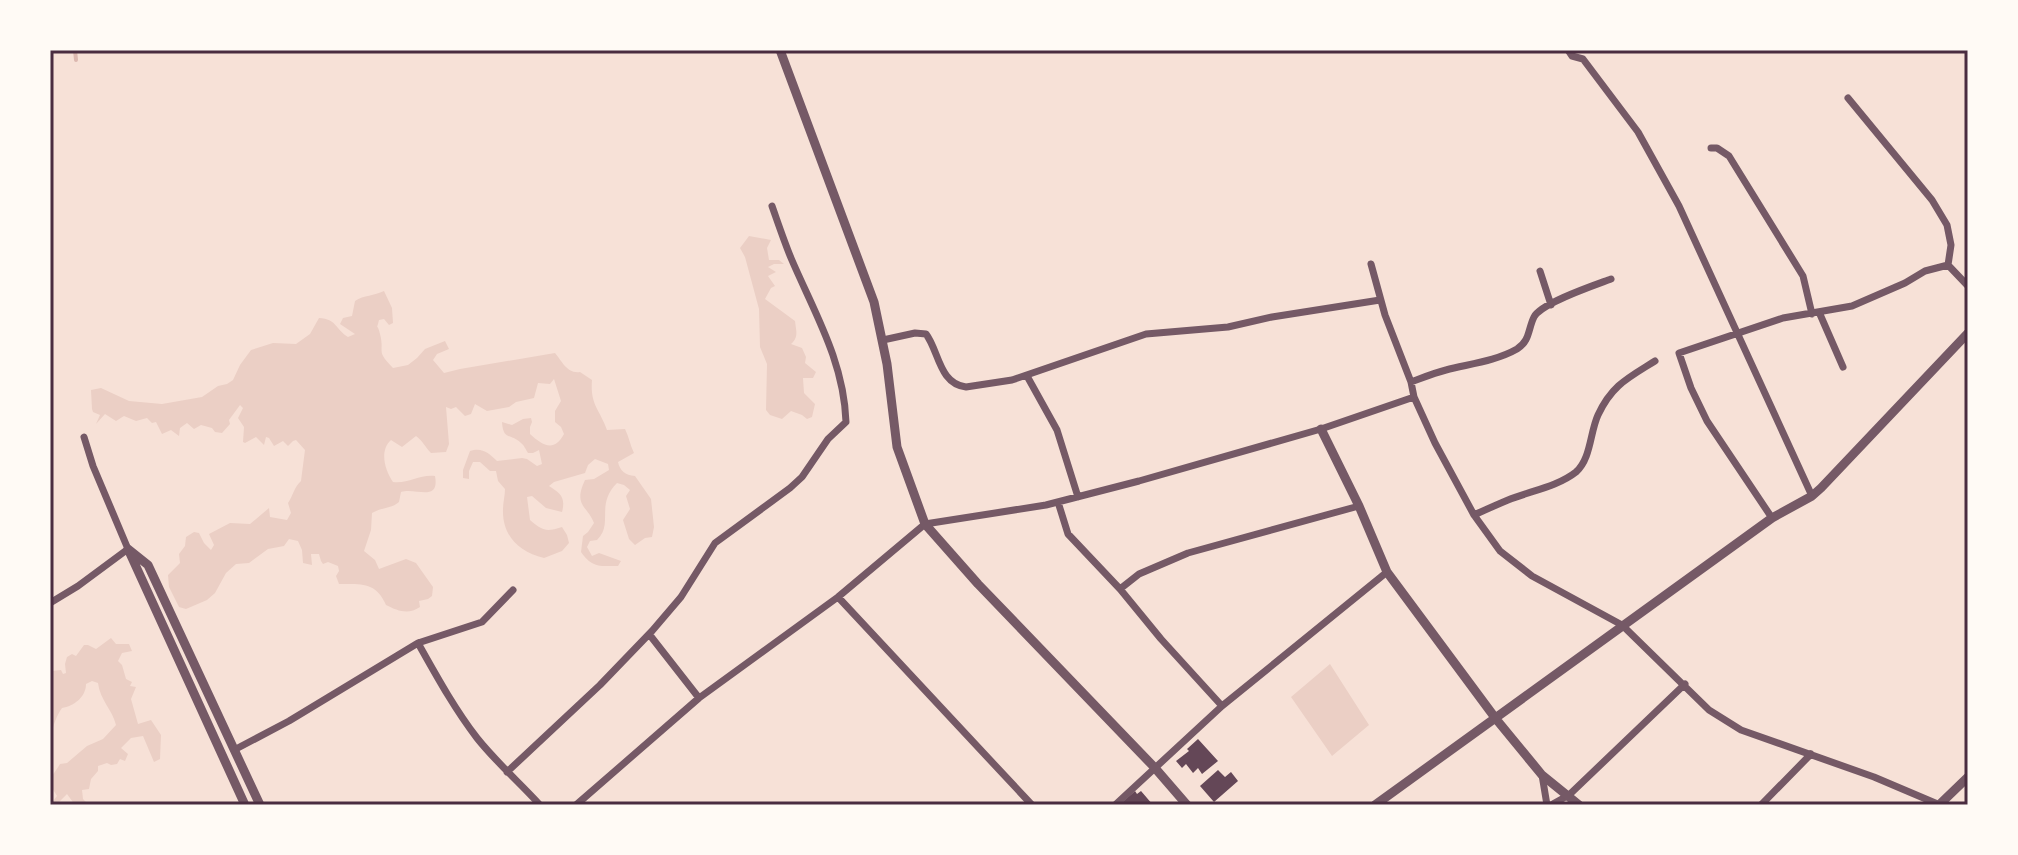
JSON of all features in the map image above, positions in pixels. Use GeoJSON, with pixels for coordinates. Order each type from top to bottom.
{"type":"FeatureCollection","features":[{"type":"Feature","properties":{"kind":"street"},"geometry":{"type":"LineString","coordinates":[[780,50],[874,302],[883,340],[897,447],[925,524],[1187,805]]}},
{"type":"Feature","properties":{"kind":"street"},"geometry":{"type":"LineString","coordinates":[[1568,50],[1572,56],[1583,59],[1638,132],[1679,206],[1812,496]]}},
{"type":"Feature","properties":{"kind":"street"},"geometry":{"type":"LineString","coordinates":[[1848,98],[1932,200],[1947,225],[1951,245],[1948,265]]}},
{"type":"Feature","properties":{"kind":"street"},"geometry":{"type":"LineString","coordinates":[[1711,148],[1717,148],[1729,156],[1793,257],[1815,313],[1843,367]]}},
{"type":"Feature","properties":{"kind":"street"},"geometry":{"type":"LineString","coordinates":[[507,772],[600,685],[649,634],[681,597],[715,543],[802,477],[828,439],[846,422],[844,394],[828,338],[772,206]]}},
{"type":"Feature","properties":{"kind":"street"},"geometry":{"type":"LineString","coordinates":[[1371,264],[1380,300],[1414,397],[1474,515],[1500,551],[1532,576],[1622,625],[1709,710],[1741,730],[1874,777],[1939,805],[1968,777]]}},
{"type":"Feature","properties":{"kind":"street"},"geometry":{"type":"LineString","coordinates":[[1772,518],[1707,421],[1679,353],[1783,318],[1852,306],[1925,271],[1948,265]]}},
{"type":"Feature","properties":{"kind":"street"},"geometry":{"type":"LineString","coordinates":[[1948,265],[1968,286]]}},
{"type":"Feature","properties":{"kind":"street"},"geometry":{"type":"LineString","coordinates":[[1540,271],[1551,305]]}},
{"type":"Feature","properties":{"kind":"street"},"geometry":{"type":"LineString","coordinates":[[1411,382],[1490,360],[1514,350],[1524,344],[1535,315],[1581,290],[1611,279]]}},
{"type":"Feature","properties":{"kind":"street"},"geometry":{"type":"LineString","coordinates":[[883,340],[915,333],[926,334],[947,376],[958,386],[966,387],[1027,376],[1146,334],[1228,327],[1380,300]]}},
{"type":"Feature","properties":{"kind":"street"},"geometry":{"type":"LineString","coordinates":[[1375,805],[1772,518],[1812,496],[1968,333]]}},
{"type":"Feature","properties":{"kind":"street"},"geometry":{"type":"LineString","coordinates":[[1474,515],[1560,481],[1578,470],[1587,454],[1597,417],[1608,397],[1620,382],[1655,361]]}},
{"type":"Feature","properties":{"kind":"street"},"geometry":{"type":"LineString","coordinates":[[1027,376],[1057,430],[1078,497]]}},
{"type":"Feature","properties":{"kind":"street"},"geometry":{"type":"LineString","coordinates":[[576,805],[699,698],[838,597],[925,524],[1078,497],[1321,429],[1414,397]]}},
{"type":"Feature","properties":{"kind":"street"},"geometry":{"type":"LineString","coordinates":[[1321,429],[1387,572],[1496,719],[1542,775],[1579,805]]}},
{"type":"Feature","properties":{"kind":"street"},"geometry":{"type":"LineString","coordinates":[[84,437],[128,549],[245,805]]}},
{"type":"Feature","properties":{"kind":"street"},"geometry":{"type":"LineString","coordinates":[[1058,502],[1068,534],[1222,706]]}},
{"type":"Feature","properties":{"kind":"street"},"geometry":{"type":"LineString","coordinates":[[1120,589],[1139,574],[1188,553],[1359,506]]}},
{"type":"Feature","properties":{"kind":"street"},"geometry":{"type":"LineString","coordinates":[[50,603],[128,549]]}},
{"type":"Feature","properties":{"kind":"street"},"geometry":{"type":"LineString","coordinates":[[128,549],[148,565],[260,805]]}},
{"type":"Feature","properties":{"kind":"street"},"geometry":{"type":"LineString","coordinates":[[1115,805],[1222,706],[1387,572]]}},
{"type":"Feature","properties":{"kind":"street"},"geometry":{"type":"LineString","coordinates":[[234,750],[289,721],[418,643],[482,622],[513,590]]}},
{"type":"Feature","properties":{"kind":"street"},"geometry":{"type":"LineString","coordinates":[[838,597],[1032,805]]}},
{"type":"Feature","properties":{"kind":"street"},"geometry":{"type":"LineString","coordinates":[[649,634],[699,698]]}},
{"type":"Feature","properties":{"kind":"street"},"geometry":{"type":"LineString","coordinates":[[418,643],[475,736],[540,805]]}},
{"type":"Feature","properties":{"kind":"street"},"geometry":{"type":"LineString","coordinates":[[1542,775],[1549,805],[1569,795],[1685,684]]}},
{"type":"Feature","properties":{"kind":"street"},"geometry":{"type":"LineString","coordinates":[[1761,805],[1811,754]]}},
{"type":"Feature","properties":{"kind":"shaded area"},"geometry":{"type":"Polygon","coordinates":[[[749,236],[771,240],[767,248],[769,260],[779,260],[784,264],[768,267],[776,272],[768,276],[775,286],[765,299],[795,321],[796,336],[791,344],[802,348],[805,363],[816,372],[813,378],[803,378],[804,393],[815,404],[812,417],[807,419],[791,411],[782,419],[766,410],[767,364],[760,347],[759,309],[740,248],[749,236]]]}},
{"type":"Feature","properties":{"kind":"shaded area"},"geometry":{"type":"Polygon","coordinates":[[[384,291],[392,308],[393,323],[389,325],[384,319],[379,320],[377,327],[382,354],[393,368],[408,365],[425,349],[445,341],[449,349],[437,354],[433,360],[444,373],[555,353],[568,369],[592,380],[594,401],[607,430],[625,429],[628,435],[634,453],[618,462],[624,472],[635,476],[651,499],[652,537],[635,545],[629,539],[623,520],[630,509],[626,496],[630,490],[617,483],[607,499],[602,534],[597,540],[590,541],[587,547],[592,556],[599,553],[621,561],[618,566],[597,565],[581,552],[583,536],[594,523],[581,500],[585,480],[594,479],[609,470],[608,464],[595,459],[585,473],[549,486],[561,496],[562,512],[546,508],[532,496],[527,497],[530,520],[545,530],[562,527],[567,535],[569,543],[562,551],[544,558],[527,552],[509,535],[503,519],[505,489],[498,481],[496,471],[490,471],[480,462],[473,462],[469,479],[463,478],[470,451],[474,450],[485,452],[497,461],[522,458],[537,466],[542,464],[539,450],[528,453],[522,444],[506,434],[502,422],[512,425],[531,418],[530,434],[543,444],[556,444],[564,434],[555,422],[555,411],[561,401],[554,379],[550,384],[538,383],[534,398],[509,407],[487,411],[475,404],[471,414],[465,416],[456,407],[446,407],[449,444],[446,452],[431,453],[416,436],[402,447],[391,440],[387,444],[384,461],[393,482],[435,476],[436,484],[430,492],[401,492],[399,502],[372,513],[371,530],[364,551],[375,560],[379,569],[406,559],[416,563],[433,587],[432,596],[419,601],[420,607],[411,611],[399,610],[386,605],[373,588],[339,584],[336,576],[338,566],[328,562],[323,564],[319,554],[311,554],[312,565],[303,563],[298,541],[289,539],[284,546],[268,549],[249,563],[236,564],[207,600],[186,609],[179,607],[169,587],[168,575],[180,563],[179,554],[185,546],[186,537],[194,532],[199,533],[211,550],[214,545],[209,534],[230,523],[250,524],[269,508],[270,517],[287,520],[291,513],[288,503],[301,481],[305,450],[296,440],[288,446],[283,441],[274,446],[266,437],[264,445],[256,437],[243,442],[244,427],[238,418],[243,408],[240,405],[222,433],[201,425],[194,429],[187,423],[180,428],[179,436],[171,430],[162,434],[156,422],[152,423],[147,418],[136,421],[124,416],[116,421],[105,414],[96,424],[100,415],[93,412],[91,390],[101,388],[129,401],[162,404],[202,397],[233,380],[251,350],[273,343],[296,344],[310,334],[319,318],[333,322],[348,337],[355,334],[340,324],[343,318],[352,316],[355,301],[384,291]]]}},
{"type":"Feature","properties":{"kind":"shaded area"},"geometry":{"type":"Polygon","coordinates":[[[111,638],[116,644],[129,644],[132,651],[122,653],[118,661],[126,679],[132,682],[130,686],[136,687],[131,699],[138,724],[151,720],[161,735],[160,759],[154,762],[143,736],[131,738],[121,748],[128,754],[125,761],[120,759],[117,764],[98,766],[89,789],[82,790],[83,799],[89,805],[75,805],[67,794],[56,805],[50,805],[57,796],[50,779],[60,764],[67,763],[87,746],[103,739],[116,725],[98,683],[92,681],[86,684],[78,700],[62,708],[50,735],[50,674],[61,670],[63,674],[66,673],[67,657],[72,654],[76,656],[84,645],[96,649],[111,638]]]}},
{"type":"Feature","properties":{"kind":"shaded area"},"geometry":{"type":"Polygon","coordinates":[[[1330,664],[1369,725],[1332,756],[1291,697],[1330,664]]]}},
{"type":"Feature","properties":{"kind":"building"},"geometry":{"type":"Polygon","coordinates":[[[1198,739],[1218,761],[1202,774],[1198,768],[1193,773],[1186,764],[1182,768],[1176,761],[1198,739]]]}},
{"type":"Feature","properties":{"kind":"building"},"geometry":{"type":"Polygon","coordinates":[[[1218,770],[1225,777],[1231,772],[1238,781],[1214,802],[1200,786],[1218,770]]]}},
{"type":"Feature","properties":{"kind":"building"},"geometry":{"type":"Polygon","coordinates":[[[1135,791],[1137,794],[1141,791],[1153,805],[1119,805],[1135,791]]]}},
{"type":"Feature","properties":{"kind":"waterway"},"geometry":{"type":"LineString","coordinates":[[75,50],[76,60]]}}]}
